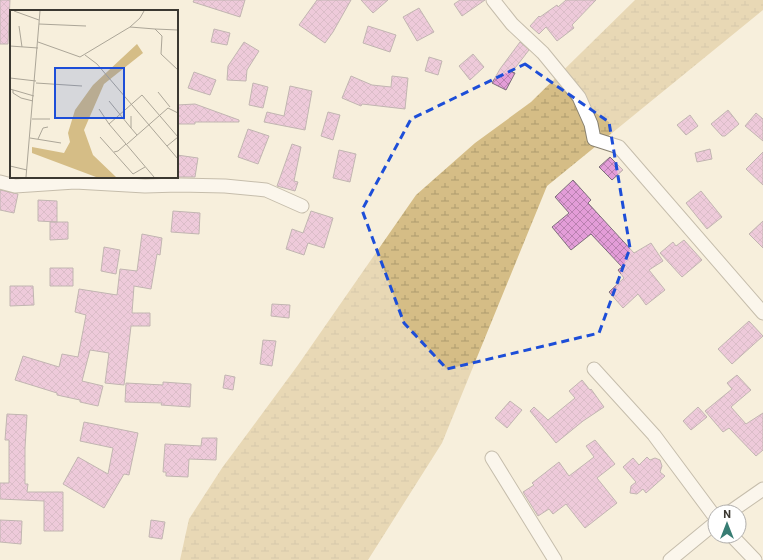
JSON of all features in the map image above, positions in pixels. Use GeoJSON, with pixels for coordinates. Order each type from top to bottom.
{"type":"FeatureCollection","features":[{"type":"Feature","properties":{"kind":"street"},"geometry":{"type":"LineString","coordinates":[[493,0],[512,24],[543,53],[578,97],[591,124],[594,138],[619,147],[763,313]]}},
{"type":"Feature","properties":{"kind":"street"},"geometry":{"type":"LineString","coordinates":[[0,182],[15,186],[75,182],[145,186],[225,186],[266,190],[302,206]]}},
{"type":"Feature","properties":{"kind":"street"},"geometry":{"type":"LineString","coordinates":[[594,369],[654,435],[707,506]]}},
{"type":"Feature","properties":{"kind":"street"},"geometry":{"type":"LineString","coordinates":[[492,458],[554,560]]}},
{"type":"Feature","properties":{"kind":"street"},"geometry":{"type":"LineString","coordinates":[[741,504],[763,489]]}},
{"type":"Feature","properties":{"kind":"street"},"geometry":{"type":"LineString","coordinates":[[670,560],[707,530]]}},
{"type":"Feature","properties":{"kind":"street"},"geometry":{"type":"LineString","coordinates":[[740,544],[755,560]]}},
{"type":"Feature","properties":{"kind":"highlighted area"},"geometry":{"type":"Polygon","coordinates":[[[525,64],[609,122],[630,248],[599,333],[447,369],[404,323],[362,210],[411,119],[525,64]]]}},
{"type":"Feature","properties":{"kind":"green space"},"geometry":{"type":"Polygon","coordinates":[[[635,0],[763,0],[763,10],[547,186],[442,443],[368,560],[180,560],[189,519],[222,468],[298,365],[416,195],[475,143],[531,102],[635,0]]]}},
{"type":"Feature","properties":{"kind":"building"},"geometry":{"type":"Polygon","coordinates":[[[0,0],[10,0],[8,44],[0,44],[0,0]]]}},
{"type":"Feature","properties":{"kind":"building"},"geometry":{"type":"Polygon","coordinates":[[[194,0],[245,0],[240,17],[193,2],[194,0]]]}},
{"type":"Feature","properties":{"kind":"building"},"geometry":{"type":"Polygon","coordinates":[[[317,0],[351,0],[325,43],[299,25],[317,0]]]}},
{"type":"Feature","properties":{"kind":"building"},"geometry":{"type":"Polygon","coordinates":[[[361,0],[388,0],[373,13],[361,0]]]}},
{"type":"Feature","properties":{"kind":"building"},"geometry":{"type":"Polygon","coordinates":[[[460,0],[485,0],[462,16],[454,4],[460,0]]]}},
{"type":"Feature","properties":{"kind":"building"},"geometry":{"type":"Polygon","coordinates":[[[566,0],[596,0],[572,25],[574,28],[557,41],[546,27],[539,34],[530,26],[539,16],[540,17],[557,5],[558,7],[566,0]]]}},
{"type":"Feature","properties":{"kind":"building"},"geometry":{"type":"Polygon","coordinates":[[[419,8],[434,32],[417,41],[403,17],[419,8]]]}},
{"type":"Feature","properties":{"kind":"building"},"geometry":{"type":"Polygon","coordinates":[[[368,26],[396,35],[390,52],[363,43],[368,26]]]}},
{"type":"Feature","properties":{"kind":"building"},"geometry":{"type":"Polygon","coordinates":[[[214,29],[230,33],[227,45],[211,42],[214,29]]]}},
{"type":"Feature","properties":{"kind":"building"},"geometry":{"type":"Polygon","coordinates":[[[244,42],[259,51],[247,70],[246,81],[227,80],[228,66],[244,42]]]}},
{"type":"Feature","properties":{"kind":"building"},"geometry":{"type":"Polygon","coordinates":[[[520,42],[529,50],[512,72],[515,73],[506,90],[492,83],[500,69],[520,42]]]}},
{"type":"Feature","properties":{"kind":"building"},"geometry":{"type":"Polygon","coordinates":[[[473,54],[484,67],[470,80],[459,66],[473,54]]]}},
{"type":"Feature","properties":{"kind":"building"},"geometry":{"type":"Polygon","coordinates":[[[429,57],[442,61],[438,75],[425,71],[429,57]]]}},
{"type":"Feature","properties":{"kind":"building"},"geometry":{"type":"Polygon","coordinates":[[[194,72],[216,80],[210,95],[188,88],[194,72]]]}},
{"type":"Feature","properties":{"kind":"building"},"geometry":{"type":"Polygon","coordinates":[[[351,76],[372,85],[391,87],[392,76],[408,78],[405,109],[362,104],[361,106],[342,98],[351,76]]]}},
{"type":"Feature","properties":{"kind":"building"},"geometry":{"type":"Polygon","coordinates":[[[253,83],[268,87],[263,108],[249,105],[253,83]]]}},
{"type":"Feature","properties":{"kind":"building"},"geometry":{"type":"Polygon","coordinates":[[[290,86],[312,91],[305,130],[264,122],[267,112],[284,116],[290,86]]]}},
{"type":"Feature","properties":{"kind":"building"},"geometry":{"type":"Polygon","coordinates":[[[195,104],[239,120],[239,122],[195,122],[195,124],[178,124],[178,105],[195,104]]]}},
{"type":"Feature","properties":{"kind":"building"},"geometry":{"type":"Polygon","coordinates":[[[728,110],[739,124],[725,136],[722,136],[711,124],[728,110]]]}},
{"type":"Feature","properties":{"kind":"building"},"geometry":{"type":"Polygon","coordinates":[[[328,112],[340,115],[333,140],[321,136],[328,112]]]}},
{"type":"Feature","properties":{"kind":"building"},"geometry":{"type":"Polygon","coordinates":[[[756,113],[763,119],[763,141],[745,126],[756,113]]]}},
{"type":"Feature","properties":{"kind":"building"},"geometry":{"type":"Polygon","coordinates":[[[690,115],[698,126],[686,135],[677,125],[690,115]]]}},
{"type":"Feature","properties":{"kind":"building"},"geometry":{"type":"Polygon","coordinates":[[[248,129],[269,136],[258,164],[238,157],[248,129]]]}},
{"type":"Feature","properties":{"kind":"building"},"geometry":{"type":"Polygon","coordinates":[[[292,144],[301,147],[294,181],[298,182],[295,191],[277,186],[292,144]]]}},
{"type":"Feature","properties":{"kind":"building"},"geometry":{"type":"Polygon","coordinates":[[[710,149],[712,159],[697,162],[695,153],[710,149]]]}},
{"type":"Feature","properties":{"kind":"building"},"geometry":{"type":"Polygon","coordinates":[[[339,150],[356,154],[350,182],[333,178],[339,150]]]}},
{"type":"Feature","properties":{"kind":"building"},"geometry":{"type":"Polygon","coordinates":[[[763,152],[763,185],[746,169],[763,152]]]}},
{"type":"Feature","properties":{"kind":"building"},"geometry":{"type":"Polygon","coordinates":[[[178,155],[198,158],[195,177],[178,177],[178,155]]]}},
{"type":"Feature","properties":{"kind":"building"},"geometry":{"type":"Polygon","coordinates":[[[610,157],[623,170],[612,180],[599,167],[610,157]]]}},
{"type":"Feature","properties":{"kind":"building"},"geometry":{"type":"Polygon","coordinates":[[[573,180],[591,200],[588,203],[634,253],[651,243],[663,261],[649,270],[665,290],[646,305],[638,294],[623,308],[609,292],[624,278],[618,270],[622,267],[591,234],[571,250],[552,227],[569,213],[555,197],[573,180]]]}},
{"type":"Feature","properties":{"kind":"building"},"geometry":{"type":"Polygon","coordinates":[[[0,190],[18,194],[14,213],[0,210],[0,190]]]}},
{"type":"Feature","properties":{"kind":"building"},"geometry":{"type":"Polygon","coordinates":[[[701,191],[722,217],[707,229],[686,203],[701,191]]]}},
{"type":"Feature","properties":{"kind":"building"},"geometry":{"type":"Polygon","coordinates":[[[38,200],[57,201],[57,222],[38,221],[38,200]]]}},
{"type":"Feature","properties":{"kind":"building"},"geometry":{"type":"Polygon","coordinates":[[[173,211],[200,213],[199,234],[171,232],[173,211]]]}},
{"type":"Feature","properties":{"kind":"building"},"geometry":{"type":"Polygon","coordinates":[[[311,211],[333,218],[324,248],[308,243],[304,255],[286,249],[292,229],[303,233],[311,211]]]}},
{"type":"Feature","properties":{"kind":"building"},"geometry":{"type":"Polygon","coordinates":[[[763,221],[763,248],[749,234],[763,221]]]}},
{"type":"Feature","properties":{"kind":"building"},"geometry":{"type":"Polygon","coordinates":[[[50,222],[68,222],[68,239],[50,240],[50,222]]]}},
{"type":"Feature","properties":{"kind":"building"},"geometry":{"type":"Polygon","coordinates":[[[142,234],[162,238],[160,255],[157,254],[151,289],[134,286],[132,313],[150,313],[150,326],[131,326],[124,385],[105,383],[109,353],[90,350],[82,381],[103,386],[98,406],[57,395],[57,393],[15,380],[23,356],[59,367],[62,354],[78,357],[86,315],[75,312],[79,289],[117,295],[120,269],[137,271],[142,234]]]}},
{"type":"Feature","properties":{"kind":"building"},"geometry":{"type":"Polygon","coordinates":[[[684,240],[702,260],[682,277],[660,253],[673,242],[676,246],[684,240]]]}},
{"type":"Feature","properties":{"kind":"building"},"geometry":{"type":"Polygon","coordinates":[[[104,247],[120,250],[116,274],[101,271],[104,247]]]}},
{"type":"Feature","properties":{"kind":"building"},"geometry":{"type":"Polygon","coordinates":[[[50,268],[73,268],[73,286],[50,286],[50,268]]]}},
{"type":"Feature","properties":{"kind":"building"},"geometry":{"type":"Polygon","coordinates":[[[10,286],[33,286],[34,305],[10,306],[10,286]]]}},
{"type":"Feature","properties":{"kind":"building"},"geometry":{"type":"Polygon","coordinates":[[[272,304],[290,305],[289,318],[271,316],[272,304]]]}},
{"type":"Feature","properties":{"kind":"building"},"geometry":{"type":"Polygon","coordinates":[[[749,321],[763,336],[732,364],[718,349],[749,321]]]}},
{"type":"Feature","properties":{"kind":"building"},"geometry":{"type":"Polygon","coordinates":[[[263,340],[276,341],[272,366],[260,364],[263,340]]]}},
{"type":"Feature","properties":{"kind":"building"},"geometry":{"type":"Polygon","coordinates":[[[225,375],[235,377],[233,390],[223,388],[225,375]]]}},
{"type":"Feature","properties":{"kind":"building"},"geometry":{"type":"Polygon","coordinates":[[[737,375],[751,390],[731,407],[746,424],[763,413],[763,450],[756,456],[729,428],[723,432],[705,411],[732,389],[727,383],[737,375]]]}},
{"type":"Feature","properties":{"kind":"building"},"geometry":{"type":"Polygon","coordinates":[[[582,380],[590,390],[591,389],[604,407],[583,421],[556,443],[530,411],[534,407],[548,420],[575,398],[569,391],[582,380]]]}},
{"type":"Feature","properties":{"kind":"building"},"geometry":{"type":"Polygon","coordinates":[[[163,382],[191,384],[190,407],[161,405],[162,403],[125,402],[126,383],[163,385],[163,382]]]}},
{"type":"Feature","properties":{"kind":"building"},"geometry":{"type":"Polygon","coordinates":[[[510,401],[522,410],[507,428],[495,418],[510,401]]]}},
{"type":"Feature","properties":{"kind":"building"},"geometry":{"type":"Polygon","coordinates":[[[698,407],[707,417],[691,430],[683,421],[698,407]]]}},
{"type":"Feature","properties":{"kind":"building"},"geometry":{"type":"Polygon","coordinates":[[[7,414],[27,415],[25,484],[28,484],[27,492],[63,492],[63,531],[44,531],[44,501],[0,499],[0,483],[9,483],[9,440],[5,440],[7,414]]]}},
{"type":"Feature","properties":{"kind":"building"},"geometry":{"type":"Polygon","coordinates":[[[84,422],[138,433],[129,475],[124,474],[104,508],[63,484],[78,457],[108,474],[113,448],[80,441],[84,422]]]}},
{"type":"Feature","properties":{"kind":"building"},"geometry":{"type":"Polygon","coordinates":[[[202,438],[217,438],[216,460],[189,459],[188,477],[166,476],[166,472],[163,472],[165,444],[201,446],[202,438]]]}},
{"type":"Feature","properties":{"kind":"building"},"geometry":{"type":"Polygon","coordinates":[[[595,440],[615,464],[597,478],[617,503],[585,528],[566,504],[553,514],[549,509],[538,516],[523,492],[534,485],[532,483],[559,462],[569,476],[594,457],[586,446],[595,440]]]}},
{"type":"Feature","properties":{"kind":"building"},"geometry":{"type":"Polygon","coordinates":[[[647,457],[650,460],[655,458],[660,460],[662,466],[660,472],[665,476],[646,493],[643,489],[637,494],[630,493],[631,486],[636,482],[623,467],[633,458],[639,465],[647,457]]]}},
{"type":"Feature","properties":{"kind":"building"},"geometry":{"type":"Polygon","coordinates":[[[0,520],[22,521],[21,544],[0,542],[0,520]]]}},
{"type":"Feature","properties":{"kind":"building"},"geometry":{"type":"Polygon","coordinates":[[[151,520],[165,522],[162,539],[149,537],[151,520]]]}}]}
